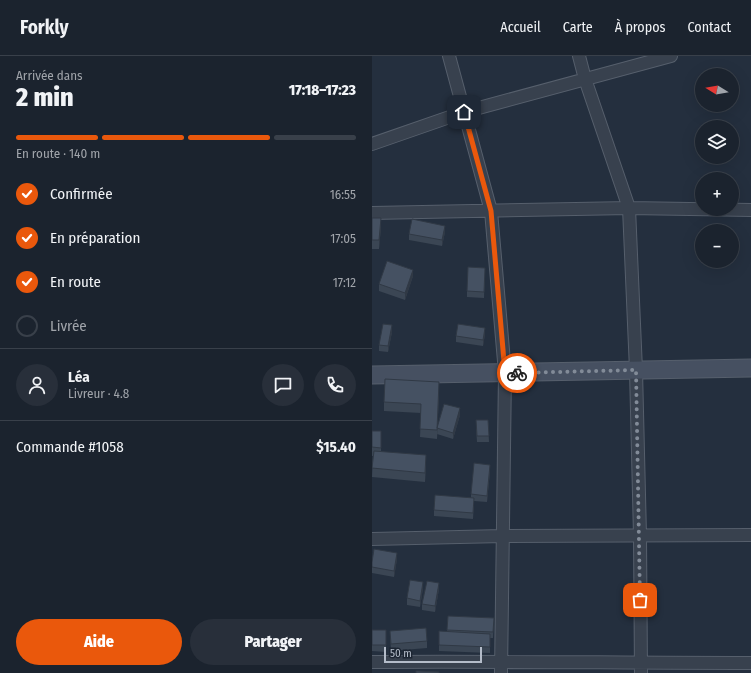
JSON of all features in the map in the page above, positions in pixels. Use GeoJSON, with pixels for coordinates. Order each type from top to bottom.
{"type":"FeatureCollection","features":[{"type":"Feature","properties":{"kind":"street"},"geometry":{"type":"LineString","coordinates":[[449,56],[491,211],[505,373],[501,667]]}},
{"type":"Feature","properties":{"kind":"street"},"geometry":{"type":"LineString","coordinates":[[579,56],[585,79],[629,208],[636,370],[640,536],[641,668]]}},
{"type":"Feature","properties":{"kind":"street"},"geometry":{"type":"LineString","coordinates":[[372,144],[464,112],[672,56]]}},
{"type":"Feature","properties":{"kind":"street"},"geometry":{"type":"LineString","coordinates":[[372,213],[629,208],[751,210]]}},
{"type":"Feature","properties":{"kind":"street"},"geometry":{"type":"LineString","coordinates":[[372,375],[751,368]]}},
{"type":"Feature","properties":{"kind":"street"},"geometry":{"type":"LineString","coordinates":[[372,539],[503,536],[751,535]]}},
{"type":"Feature","properties":{"kind":"street"},"geometry":{"type":"LineString","coordinates":[[372,662],[501,667],[641,668],[751,663]]}},
{"type":"Feature","properties":{"kind":"building"},"geometry":{"type":"Polygon","coordinates":[[[372,218],[381,218],[379,240],[372,240],[372,218]]]}},
{"type":"Feature","properties":{"kind":"building"},"geometry":{"type":"Polygon","coordinates":[[[412,219],[445,226],[442,240],[409,234],[412,219]]]}},
{"type":"Feature","properties":{"kind":"building"},"geometry":{"type":"Polygon","coordinates":[[[387,261],[413,270],[405,293],[379,284],[387,261]]]}},
{"type":"Feature","properties":{"kind":"building"},"geometry":{"type":"Polygon","coordinates":[[[468,267],[485,268],[484,292],[467,291],[468,267]]]}},
{"type":"Feature","properties":{"kind":"building"},"geometry":{"type":"Polygon","coordinates":[[[383,324],[392,325],[388,346],[379,345],[383,324]]]}},
{"type":"Feature","properties":{"kind":"building"},"geometry":{"type":"Polygon","coordinates":[[[458,324],[485,328],[483,340],[456,336],[458,324]]]}},
{"type":"Feature","properties":{"kind":"building"},"geometry":{"type":"Polygon","coordinates":[[[385,379],[439,382],[437,430],[420,429],[421,404],[384,402],[385,379]]]}},
{"type":"Feature","properties":{"kind":"building"},"geometry":{"type":"Polygon","coordinates":[[[444,404],[460,408],[453,433],[437,428],[444,404]]]}},
{"type":"Feature","properties":{"kind":"building"},"geometry":{"type":"Polygon","coordinates":[[[476,420],[488,420],[489,436],[477,436],[476,420]]]}},
{"type":"Feature","properties":{"kind":"building"},"geometry":{"type":"Polygon","coordinates":[[[372,431],[381,431],[381,448],[372,447],[372,431]]]}},
{"type":"Feature","properties":{"kind":"building"},"geometry":{"type":"Polygon","coordinates":[[[374,451],[426,455],[425,473],[372,468],[374,451]]]}},
{"type":"Feature","properties":{"kind":"building"},"geometry":{"type":"Polygon","coordinates":[[[474,463],[490,465],[487,496],[471,494],[474,463]]]}},
{"type":"Feature","properties":{"kind":"building"},"geometry":{"type":"Polygon","coordinates":[[[435,495],[474,498],[473,513],[434,510],[435,495]]]}},
{"type":"Feature","properties":{"kind":"building"},"geometry":{"type":"Polygon","coordinates":[[[374,549],[397,553],[394,571],[372,567],[374,549]]]}},
{"type":"Feature","properties":{"kind":"building"},"geometry":{"type":"Polygon","coordinates":[[[410,580],[423,582],[420,601],[407,598],[410,580]]]}},
{"type":"Feature","properties":{"kind":"building"},"geometry":{"type":"Polygon","coordinates":[[[427,581],[439,583],[435,606],[422,604],[427,581]]]}},
{"type":"Feature","properties":{"kind":"building"},"geometry":{"type":"Polygon","coordinates":[[[448,616],[494,618],[493,632],[447,630],[448,616]]]}},
{"type":"Feature","properties":{"kind":"building"},"geometry":{"type":"Polygon","coordinates":[[[426,628],[427,641],[391,644],[390,631],[426,628]]]}},
{"type":"Feature","properties":{"kind":"building"},"geometry":{"type":"Polygon","coordinates":[[[372,630],[386,630],[386,645],[372,645],[372,630]]]}},
{"type":"Feature","properties":{"kind":"building"},"geometry":{"type":"Polygon","coordinates":[[[439,631],[490,634],[490,647],[439,645],[439,631]]]}},
{"type":"Feature","properties":{"kind":"building"},"geometry":{"type":"Polygon","coordinates":[[[416,671],[439,672],[439,673],[416,673],[416,671]]]}},
{"type":"Feature","properties":{"kind":"way so far"},"geometry":{"type":"LineString","coordinates":[[517,373],[636,370],[640,600]]}},
{"type":"Feature","properties":{"kind":"route"},"geometry":{"type":"LineString","coordinates":[[464,112],[491,211],[505,373],[517,373]]}}]}
